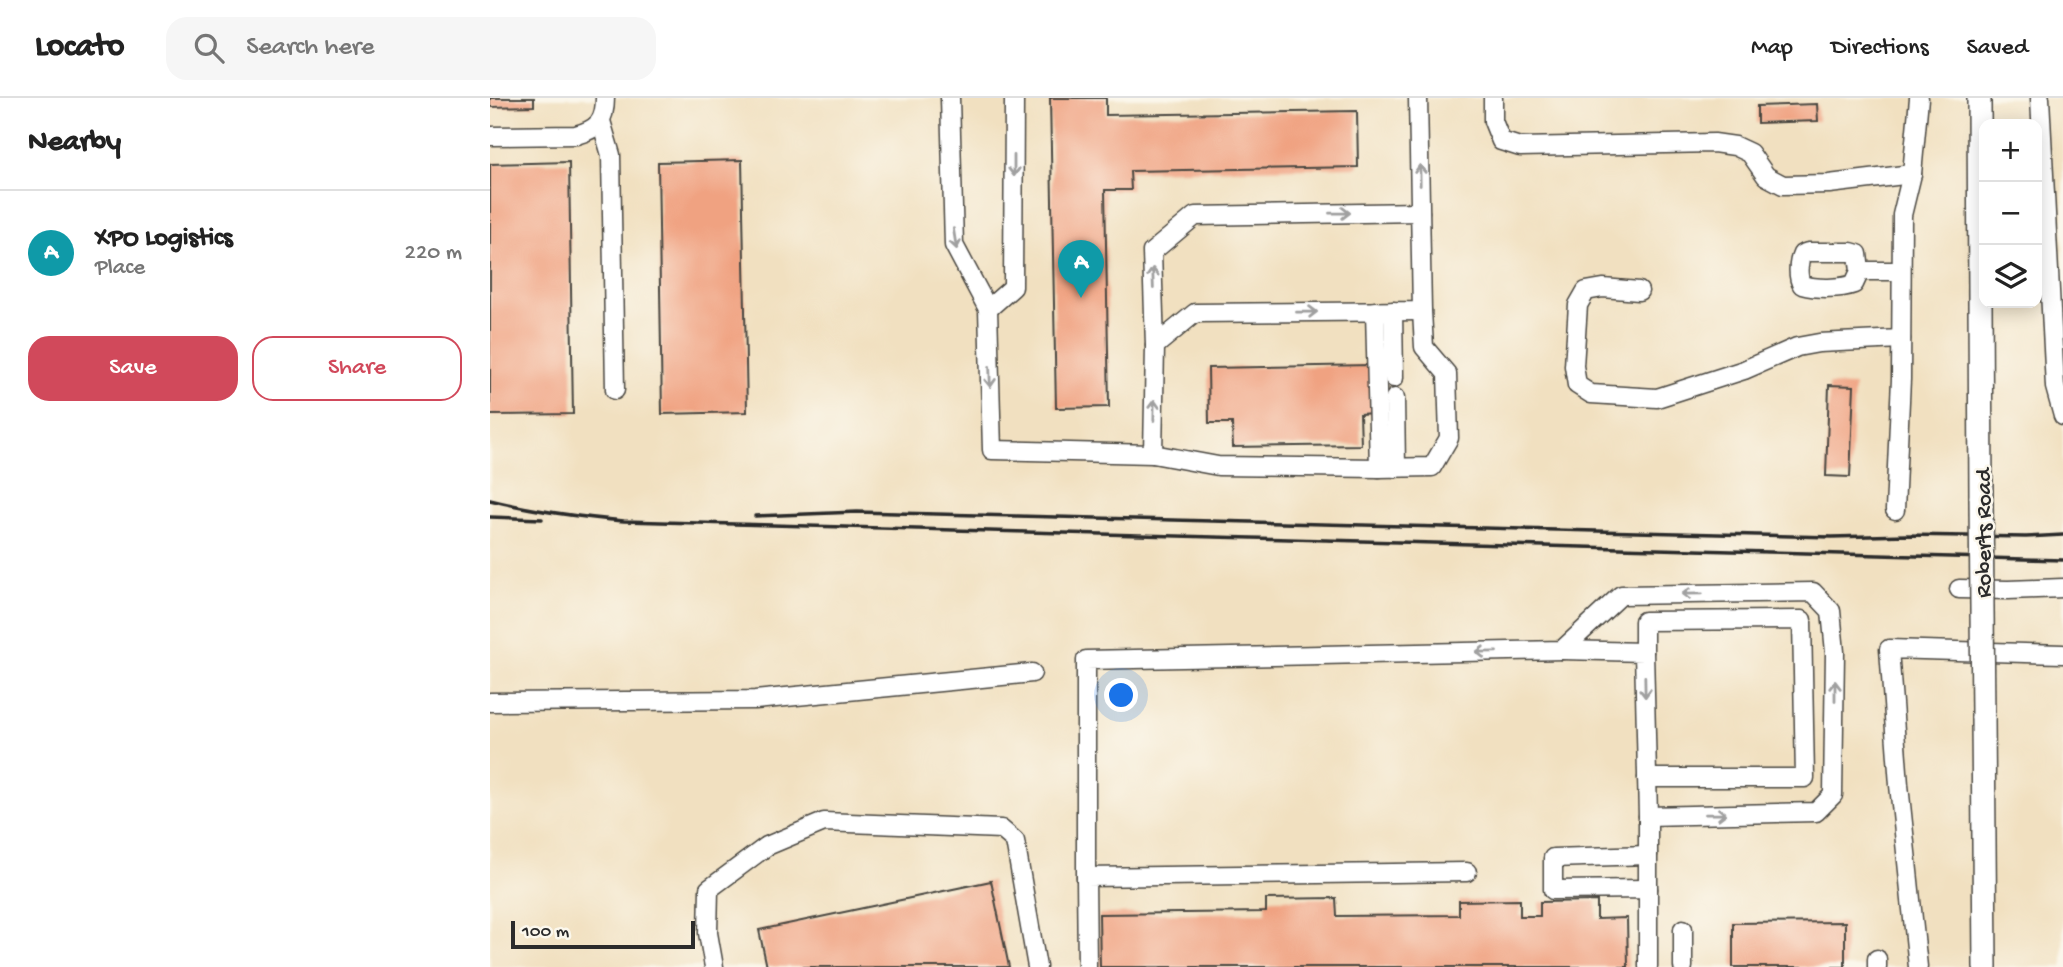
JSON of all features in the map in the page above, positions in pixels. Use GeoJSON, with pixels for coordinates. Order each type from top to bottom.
{"type":"FeatureCollection","features":[{"type":"Feature","properties":{"kind":"main road","name":"Roberts Road"},"geometry":{"type":"LineString","coordinates":[[1979,98],[1985,967]]}},
{"type":"Feature","properties":{"kind":"street"},"geometry":{"type":"LineString","coordinates":[[490,136],[576,135],[588,132],[601,121],[605,112],[605,98]]}},
{"type":"Feature","properties":{"kind":"street"},"geometry":{"type":"LineString","coordinates":[[950,98],[954,245],[988,309],[992,450],[1153,454],[1218,466],[1387,468],[1432,467],[1449,438],[1447,374],[1424,347],[1418,98]]}},
{"type":"Feature","properties":{"kind":"street"},"geometry":{"type":"LineString","coordinates":[[988,309],[1013,287],[1014,98]]}},
{"type":"Feature","properties":{"kind":"street"},"geometry":{"type":"LineString","coordinates":[[1493,98],[1493,121],[1501,141],[1520,147],[1714,143],[1735,146],[1750,153],[1766,176],[1783,185],[1912,177]]}},
{"type":"Feature","properties":{"kind":"street"},"geometry":{"type":"LineString","coordinates":[[1895,510],[1902,215],[1912,177],[1919,98]]}},
{"type":"Feature","properties":{"kind":"street"},"geometry":{"type":"LineString","coordinates":[[2040,98],[2055,387],[2063,416]]}},
{"type":"Feature","properties":{"kind":"street"},"geometry":{"type":"LineString","coordinates":[[601,121],[611,155],[615,390]]}},
{"type":"Feature","properties":{"kind":"street"},"geometry":{"type":"LineString","coordinates":[[1153,454],[1155,346],[1152,252],[1195,216],[1420,212]]}},
{"type":"Feature","properties":{"kind":"street"},"geometry":{"type":"LineString","coordinates":[[1860,271],[1900,271]]}},
{"type":"Feature","properties":{"kind":"street"},"geometry":{"type":"LineString","coordinates":[[1639,291],[1603,288],[1586,291],[1578,304],[1574,366],[1577,385],[1591,394],[1657,398],[1744,370],[1797,347],[1819,343],[1901,339]]}},
{"type":"Feature","properties":{"kind":"street"},"geometry":{"type":"LineString","coordinates":[[1384,311],[1394,379]]}},
{"type":"Feature","properties":{"kind":"street"},"geometry":{"type":"LineString","coordinates":[[1384,311],[1387,468]]}},
{"type":"Feature","properties":{"kind":"street"},"geometry":{"type":"LineString","coordinates":[[1155,346],[1195,313],[1422,311]]}},
{"type":"Feature","properties":{"kind":"street"},"geometry":{"type":"LineString","coordinates":[[1387,468],[1395,398]]}},
{"type":"Feature","properties":{"kind":"street"},"geometry":{"type":"LineString","coordinates":[[1959,589],[2063,588]]}},
{"type":"Feature","properties":{"kind":"street"},"geometry":{"type":"LineString","coordinates":[[1562,650],[1621,595],[1813,592],[1831,611],[1835,652],[1833,795],[1816,812],[1648,816]]}},
{"type":"Feature","properties":{"kind":"street"},"geometry":{"type":"LineString","coordinates":[[1647,778],[1805,778],[1802,620],[1644,621],[1648,967]]}},
{"type":"Feature","properties":{"kind":"street"},"geometry":{"type":"LineString","coordinates":[[1919,967],[1899,785],[1889,649],[2063,653]]}},
{"type":"Feature","properties":{"kind":"street"},"geometry":{"type":"LineString","coordinates":[[1087,967],[1086,660],[1562,650],[1644,652]]}},
{"type":"Feature","properties":{"kind":"street"},"geometry":{"type":"LineString","coordinates":[[1803,652],[1835,652]]}},
{"type":"Feature","properties":{"kind":"street"},"geometry":{"type":"LineString","coordinates":[[490,702],[755,700],[1032,673]]}},
{"type":"Feature","properties":{"kind":"street"},"geometry":{"type":"LineString","coordinates":[[1804,747],[1834,746]]}},
{"type":"Feature","properties":{"kind":"street"},"geometry":{"type":"LineString","coordinates":[[714,967],[708,933],[709,889],[767,846],[824,822],[1001,830],[1015,841],[1037,967]]}},
{"type":"Feature","properties":{"kind":"street"},"geometry":{"type":"LineString","coordinates":[[1648,855],[1553,858],[1553,890],[1648,888]]}},
{"type":"Feature","properties":{"kind":"street"},"geometry":{"type":"LineString","coordinates":[[1086,877],[1467,872]]}},
{"type":"Feature","properties":{"kind":"street"},"geometry":{"type":"LineString","coordinates":[[1683,929],[1683,967]]}},
{"type":"Feature","properties":{"kind":"building"},"geometry":{"type":"Polygon","coordinates":[[[490,98],[534,98],[534,106],[490,107],[490,98]]]}},
{"type":"Feature","properties":{"kind":"building"},"geometry":{"type":"Polygon","coordinates":[[[1050,98],[1106,98],[1106,115],[1357,111],[1358,167],[1130,171],[1131,190],[1105,190],[1109,407],[1056,408],[1050,98]]]}},
{"type":"Feature","properties":{"kind":"building"},"geometry":{"type":"Polygon","coordinates":[[[1817,104],[1818,121],[1757,123],[1757,106],[1817,104]]]}},
{"type":"Feature","properties":{"kind":"building"},"geometry":{"type":"Polygon","coordinates":[[[742,160],[747,412],[662,414],[658,162],[742,160]]]}},
{"type":"Feature","properties":{"kind":"building"},"geometry":{"type":"Polygon","coordinates":[[[569,162],[573,414],[490,415],[490,164],[569,162]]]}},
{"type":"Feature","properties":{"kind":"building"},"geometry":{"type":"Polygon","coordinates":[[[1372,365],[1373,413],[1360,414],[1361,445],[1233,447],[1232,423],[1209,423],[1208,368],[1372,365]]]}},
{"type":"Feature","properties":{"kind":"building"},"geometry":{"type":"Polygon","coordinates":[[[1829,385],[1854,386],[1850,477],[1826,476],[1829,385]]]}},
{"type":"Feature","properties":{"kind":"building"},"geometry":{"type":"Polygon","coordinates":[[[991,881],[1009,967],[767,967],[759,930],[991,881]]]}},
{"type":"Feature","properties":{"kind":"building"},"geometry":{"type":"Polygon","coordinates":[[[1336,898],[1337,916],[1459,915],[1459,901],[1520,900],[1520,916],[1540,916],[1540,902],[1597,901],[1597,919],[1627,918],[1628,967],[1100,967],[1099,914],[1266,912],[1266,899],[1336,898]]]}},
{"type":"Feature","properties":{"kind":"building"},"geometry":{"type":"Polygon","coordinates":[[[1845,922],[1845,967],[1733,967],[1733,923],[1845,922]]]}},
{"type":"Feature","properties":{"kind":"railway"},"geometry":{"type":"LineString","coordinates":[[490,500],[556,513],[624,521],[2063,560]]}},
{"type":"Feature","properties":{"kind":"railway"},"geometry":{"type":"LineString","coordinates":[[755,516],[857,512],[1832,537],[2063,535]]}},
{"type":"Feature","properties":{"kind":"railway"},"geometry":{"type":"LineString","coordinates":[[490,517],[542,519]]}},
{"type":"Feature","properties":{"kind":"place","name":"XPO Logistics"},"geometry":{"type":"Point","coordinates":[1081,298]}}]}
